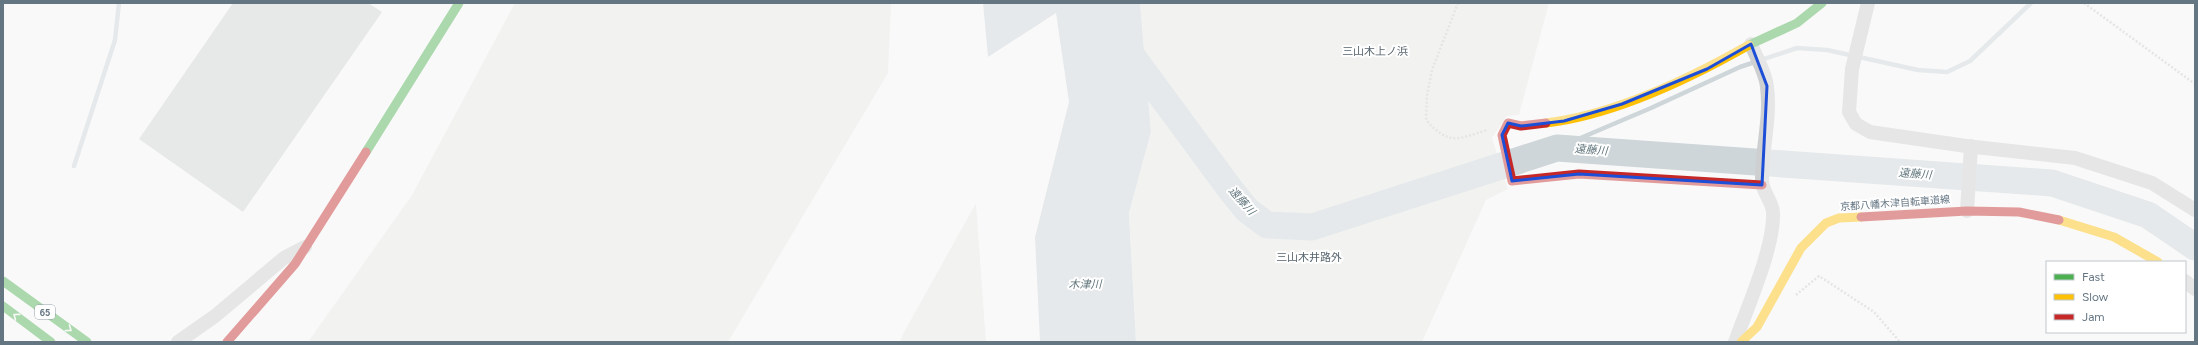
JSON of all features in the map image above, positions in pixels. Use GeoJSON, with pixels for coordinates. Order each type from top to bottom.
{"type":"FeatureCollection","features":[{"type":"Feature","properties":{"kind":"street"},"geometry":{"type":"LineString","coordinates":[[227,342],[295,264],[459,3]]}},
{"type":"Feature","properties":{"kind":"street"},"geometry":{"type":"LineString","coordinates":[[1762,186],[1579,174],[1512,180],[1502,135],[1508,123],[1521,126],[1564,121],[1622,104],[1707,69],[1751,44],[1797,23],[1822,3]]}},
{"type":"Feature","properties":{"kind":"street"},"geometry":{"type":"LineString","coordinates":[[1868,3],[1852,69],[1849,112],[1856,124],[1870,132],[1971,152],[2075,158],[2152,183],[2195,210]]}},
{"type":"Feature","properties":{"kind":"street"},"geometry":{"type":"LineString","coordinates":[[1735,342],[1758,277],[1772,231],[1773,210],[1762,186],[1767,86],[1751,44]]}},
{"type":"Feature","properties":{"kind":"street"},"geometry":{"type":"LineString","coordinates":[[1968,205],[1971,152]]}},
{"type":"Feature","properties":{"kind":"street"},"geometry":{"type":"LineString","coordinates":[[1741,342],[1757,327],[1802,248],[1826,223],[1840,218],[1968,205],[2019,212],[2061,220],[2114,237],[2156,261]]}},
{"type":"Feature","properties":{"kind":"street"},"geometry":{"type":"LineString","coordinates":[[178,342],[215,316],[284,258],[306,246]]}},
{"type":"Feature","properties":{"kind":"street","name":"65"},"geometry":{"type":"LineString","coordinates":[[3,281],[87,342]]}},
{"type":"Feature","properties":{"kind":"street"},"geometry":{"type":"LineString","coordinates":[[2186,282],[2195,289]]}},
{"type":"Feature","properties":{"kind":"street","name":"65"},"geometry":{"type":"LineString","coordinates":[[3,306],[51,342]]}},
{"type":"Feature","properties":{"kind":"path"},"geometry":{"type":"LineString","coordinates":[[1458,3],[1432,70],[1427,95],[1426,120],[1436,131],[1456,139],[1508,123]]}},
{"type":"Feature","properties":{"kind":"path"},"geometry":{"type":"LineString","coordinates":[[2084,3],[2195,84]]}},
{"type":"Feature","properties":{"kind":"path"},"geometry":{"type":"LineString","coordinates":[[1794,296],[1819,276],[1874,312],[1900,342]]}},
{"type":"Feature","properties":{"kind":"highlighted area"},"geometry":{"type":"Polygon","coordinates":[[[1751,44],[1767,86],[1762,185],[1579,174],[1512,181],[1502,135],[1508,123],[1521,126],[1564,121],[1622,104],[1707,69],[1751,44]]]}},
{"type":"Feature","properties":{"kind":"shaded area"},"geometry":{"type":"Polygon","coordinates":[[[515,3],[891,3],[888,73],[728,342],[308,342],[412,195],[515,3]]]}},
{"type":"Feature","properties":{"kind":"shaded area"},"geometry":{"type":"Polygon","coordinates":[[[1140,3],[1549,3],[1519,115],[1507,116],[1492,138],[1508,189],[1486,200],[1422,342],[1136,342],[1129,213],[1151,132],[1140,3]]]}},
{"type":"Feature","properties":{"kind":"shaded area"},"geometry":{"type":"Polygon","coordinates":[[[976,203],[986,342],[900,342],[903,334],[976,203]]]}},
{"type":"Feature","properties":{"kind":"water","name":"木津川"},"geometry":{"type":"Polygon","coordinates":[[[983,3],[1140,3],[1151,132],[1129,213],[1136,342],[1040,342],[1035,237],[1069,102],[1056,13],[988,57],[983,3]]]}},
{"type":"Feature","properties":{"kind":"building"},"geometry":{"type":"Polygon","coordinates":[[[233,3],[368,3],[382,12],[243,212],[139,139],[233,3]]]}},
{"type":"Feature","properties":{"kind":"waterway"},"geometry":{"type":"LineString","coordinates":[[74,166],[115,40],[119,3]]}},
{"type":"Feature","properties":{"kind":"waterway","name":"遠藤川"},"geometry":{"type":"LineString","coordinates":[[1093,3],[1230,189],[1247,210],[1267,225],[1312,227],[1557,148],[2052,183],[2148,215],[2195,247]]}},
{"type":"Feature","properties":{"kind":"waterway"},"geometry":{"type":"LineString","coordinates":[[1557,148],[1651,108],[1740,67],[1797,48],[1827,50],[1918,70],[1947,72],[1970,61],[2031,3]]}},
{"type":"Feature","properties":{"kind":"traffic: fast"},"geometry":{"type":"LineString","coordinates":[[366,152],[459,3]]}},
{"type":"Feature","properties":{"kind":"traffic: fast"},"geometry":{"type":"LineString","coordinates":[[1749,45],[1797,23],[1822,3]]}},
{"type":"Feature","properties":{"kind":"traffic: fast"},"geometry":{"type":"LineString","coordinates":[[3,281],[87,342]]}},
{"type":"Feature","properties":{"kind":"traffic: fast"},"geometry":{"type":"LineString","coordinates":[[3,306],[51,342]]}},
{"type":"Feature","properties":{"kind":"traffic: slow"},"geometry":{"type":"LineString","coordinates":[[1546,123],[1572,119],[1624,104],[1677,82],[1749,45]]}},
{"type":"Feature","properties":{"kind":"traffic: slow"},"geometry":{"type":"LineString","coordinates":[[1741,342],[1757,327],[1801,248],[1826,223],[1839,218],[1861,217]]}},
{"type":"Feature","properties":{"kind":"traffic: slow"},"geometry":{"type":"LineString","coordinates":[[2059,220],[2114,237],[2156,261]]}},
{"type":"Feature","properties":{"kind":"traffic: jam"},"geometry":{"type":"LineString","coordinates":[[1546,123],[1521,126],[1508,123],[1502,135],[1512,181],[1579,174],[1762,185]]}},
{"type":"Feature","properties":{"kind":"traffic: jam"},"geometry":{"type":"LineString","coordinates":[[227,342],[295,264],[366,152]]}},
{"type":"Feature","properties":{"kind":"traffic: jam"},"geometry":{"type":"LineString","coordinates":[[1861,217],[1967,211],[2019,212],[2059,220]]}},
{"type":"Feature","properties":{"kind":"district","name":"三山木上ノ浜"},"geometry":{"type":"Point","coordinates":[1375,51]}},
{"type":"Feature","properties":{"kind":"district","name":"三山木井路外"},"geometry":{"type":"Point","coordinates":[1309,257]}}]}
